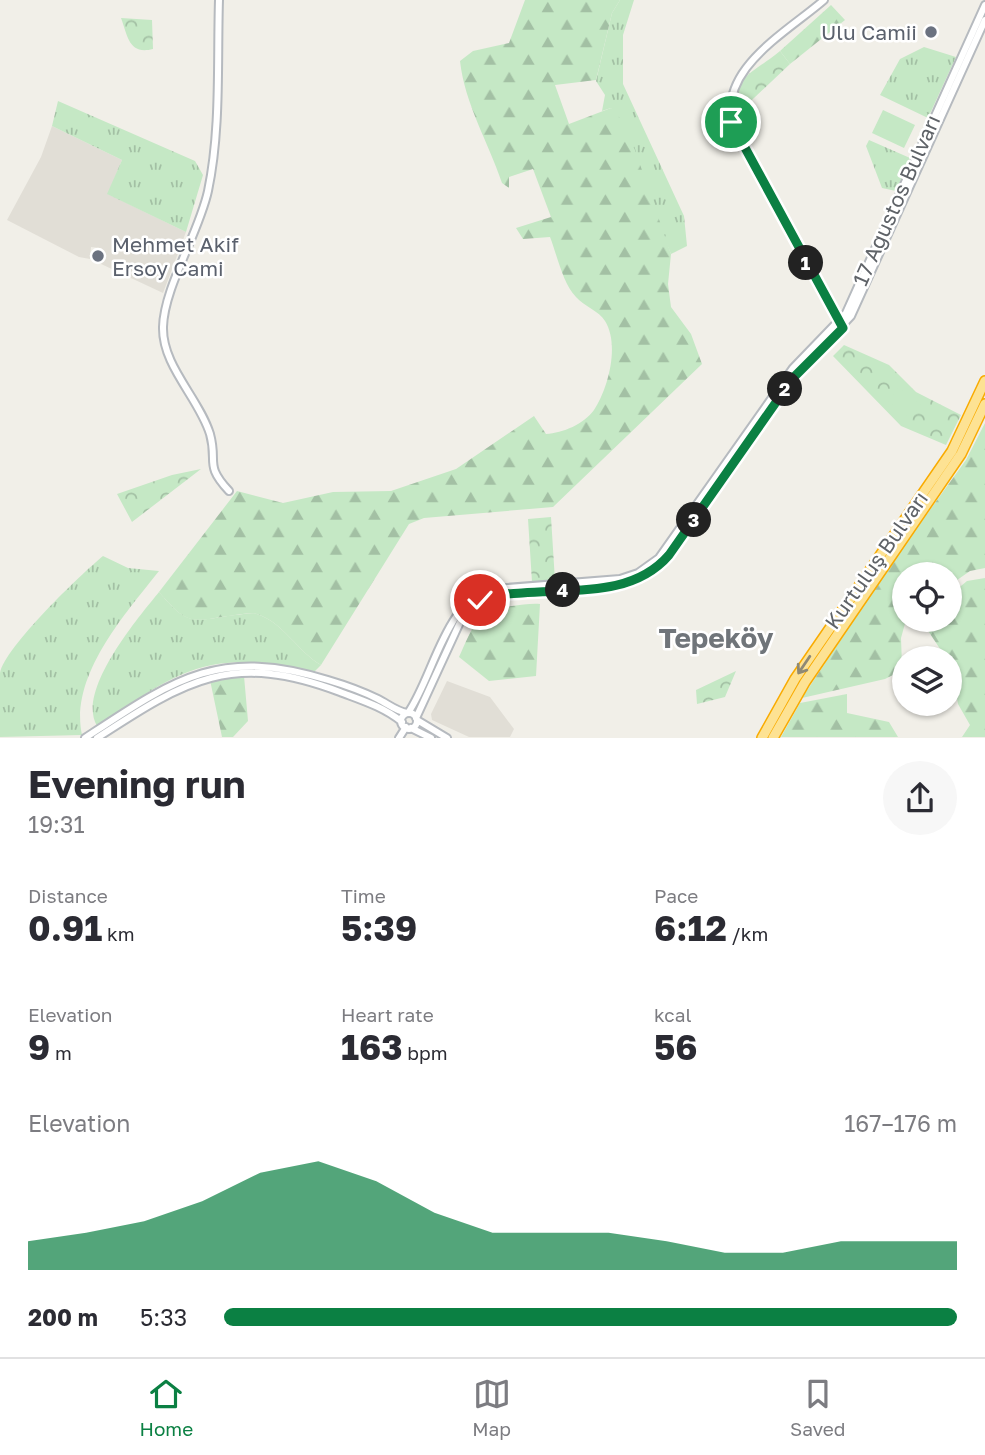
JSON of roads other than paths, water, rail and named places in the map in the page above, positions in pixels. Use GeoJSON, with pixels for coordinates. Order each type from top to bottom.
{"type":"FeatureCollection","features":[{"type":"Feature","properties":{"kind":"highway","name":"Kurtuluş Bulvarı"},"geometry":{"type":"LineString","coordinates":[[762,737],[795,679],[952,451],[985,381]]}},
{"type":"Feature","properties":{"kind":"highway","name":"Kurtuluş Bulvarı"},"geometry":{"type":"LineString","coordinates":[[773,737],[805,682],[961,454],[985,404]]}},
{"type":"Feature","properties":{"kind":"main road"},"geometry":{"type":"LineString","coordinates":[[219,0],[216,129],[211,173],[199,223],[164,316],[163,332],[171,357],[210,434],[213,471],[229,491]]}},
{"type":"Feature","properties":{"kind":"main road"},"geometry":{"type":"LineString","coordinates":[[824,0],[747,66],[731,94],[731,122],[841,325]]}},
{"type":"Feature","properties":{"kind":"main road","name":"17 Ağustos Bulvarı"},"geometry":{"type":"LineString","coordinates":[[406,726],[407,713],[456,616],[474,596],[494,589],[620,579],[655,562],[793,368],[841,325],[984,8]]}},
{"type":"Feature","properties":{"kind":"main road","name":"17 Ağustos Bulvarı"},"geometry":{"type":"LineString","coordinates":[[406,726],[416,719],[462,618],[480,600],[500,594],[619,586],[642,578],[660,565],[793,378],[857,304],[985,20]]}},
{"type":"Feature","properties":{"kind":"main road"},"geometry":{"type":"LineString","coordinates":[[85,737],[164,688],[206,670],[232,666],[265,667],[327,680],[407,713],[447,737]]}},
{"type":"Feature","properties":{"kind":"main road"},"geometry":{"type":"LineString","coordinates":[[97,737],[182,688],[213,675],[240,672],[321,684],[372,704],[406,726],[432,737]]}},
{"type":"Feature","properties":{"kind":"main road"},"geometry":{"type":"LineString","coordinates":[[399,737],[406,726]]}},
{"type":"Feature","properties":{"kind":"place","name":"Ulu Camii"},"geometry":{"type":"Point","coordinates":[931,32]}},
{"type":"Feature","properties":{"kind":"place","name":"Mehmet Akif Ersoy Cami"},"geometry":{"type":"Point","coordinates":[98,256]}},
{"type":"Feature","properties":{"kind":"district","name":"Tepeköy"},"geometry":{"type":"Point","coordinates":[716,637]}}]}
